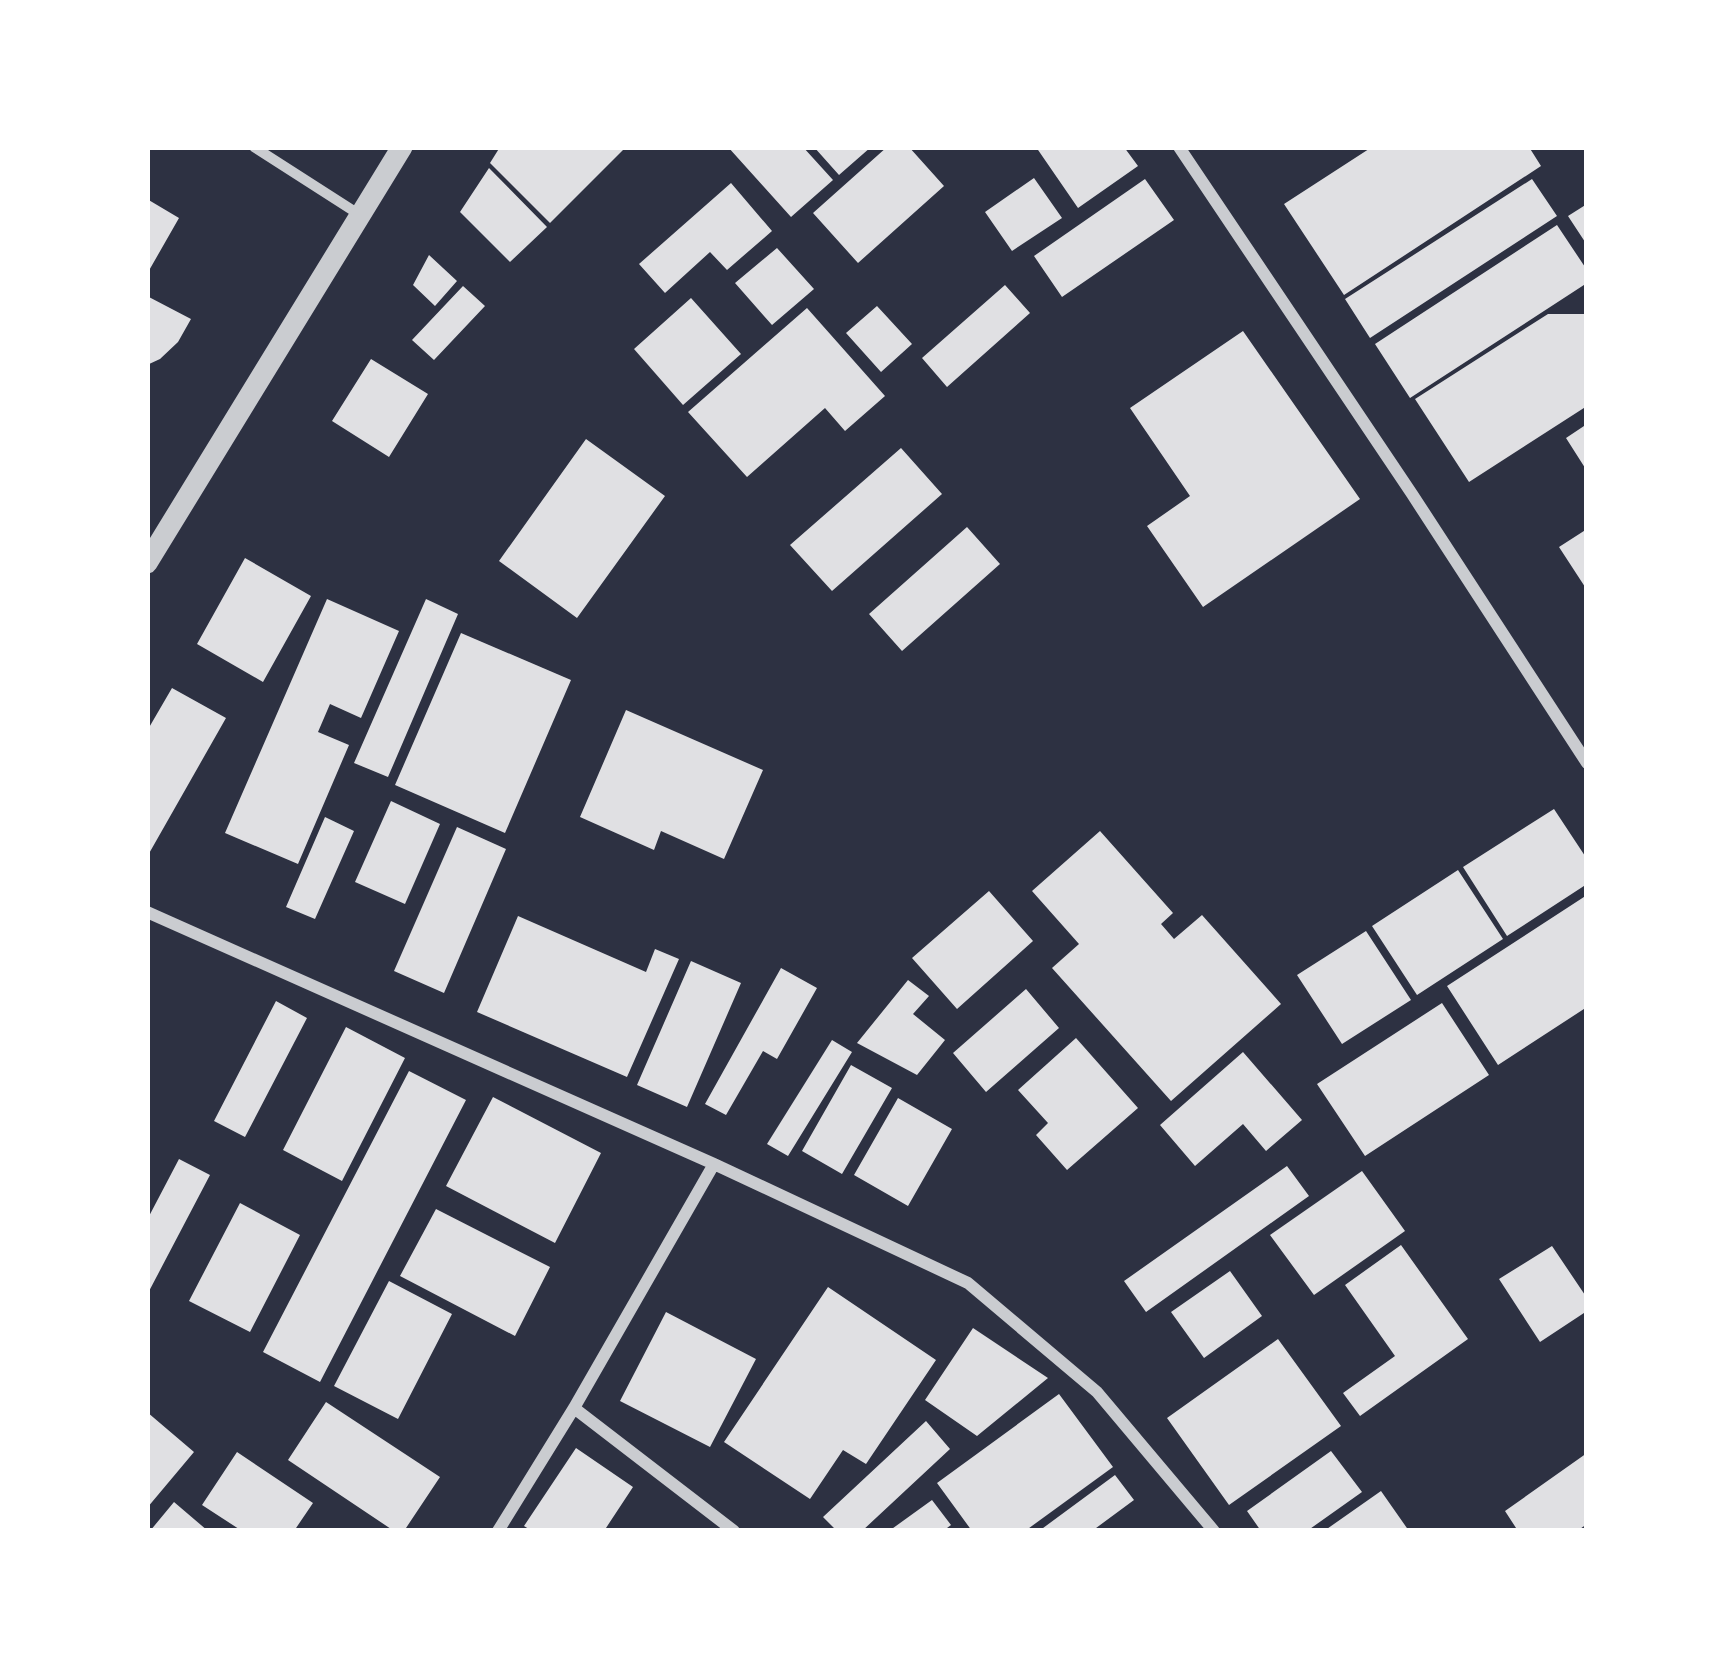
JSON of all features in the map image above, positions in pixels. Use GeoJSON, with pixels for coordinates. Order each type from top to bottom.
{"type":"FeatureCollection","features":[{"type":"Feature","properties":{"kind":"street"},"geometry":{"type":"LineString","coordinates":[[254,147],[360,215]]}},
{"type":"Feature","properties":{"kind":"street"},"geometry":{"type":"LineString","coordinates":[[147,563],[402,147]]}},
{"type":"Feature","properties":{"kind":"street"},"geometry":{"type":"LineString","coordinates":[[1179,147],[1587,763]]}},
{"type":"Feature","properties":{"kind":"street"},"geometry":{"type":"LineString","coordinates":[[147,912],[714,1164],[968,1283],[1097,1392],[1214,1531]]}},
{"type":"Feature","properties":{"kind":"street"},"geometry":{"type":"LineString","coordinates":[[498,1531],[714,1164]]}},
{"type":"Feature","properties":{"kind":"street"},"geometry":{"type":"LineString","coordinates":[[574,1408],[734,1531]]}},
{"type":"Feature","properties":{"kind":"building"},"geometry":{"type":"Polygon","coordinates":[[[500,147],[626,147],[550,223],[490,163],[500,147]]]}},
{"type":"Feature","properties":{"kind":"building"},"geometry":{"type":"Polygon","coordinates":[[[728,147],[803,147],[833,180],[791,217],[728,147]]]}},
{"type":"Feature","properties":{"kind":"building"},"geometry":{"type":"Polygon","coordinates":[[[814,147],[871,147],[839,175],[814,147]]]}},
{"type":"Feature","properties":{"kind":"building"},"geometry":{"type":"Polygon","coordinates":[[[887,147],[909,147],[944,186],[858,263],[813,213],[887,147]]]}},
{"type":"Feature","properties":{"kind":"building"},"geometry":{"type":"Polygon","coordinates":[[[1036,147],[1124,147],[1138,166],[1078,208],[1036,147]]]}},
{"type":"Feature","properties":{"kind":"building"},"geometry":{"type":"Polygon","coordinates":[[[1372,147],[1529,147],[1541,166],[1344,295],[1284,204],[1372,147]]]}},
{"type":"Feature","properties":{"kind":"building"},"geometry":{"type":"Polygon","coordinates":[[[489,168],[547,227],[510,262],[460,212],[489,168]]]}},
{"type":"Feature","properties":{"kind":"building"},"geometry":{"type":"Polygon","coordinates":[[[1034,178],[1062,218],[1012,251],[985,212],[1034,178]]]}},
{"type":"Feature","properties":{"kind":"building"},"geometry":{"type":"Polygon","coordinates":[[[1145,179],[1174,220],[1062,297],[1034,256],[1145,179]]]}},
{"type":"Feature","properties":{"kind":"building"},"geometry":{"type":"Polygon","coordinates":[[[1532,179],[1557,216],[1370,338],[1345,299],[1532,179]]]}},
{"type":"Feature","properties":{"kind":"building"},"geometry":{"type":"Polygon","coordinates":[[[731,183],[772,231],[727,270],[710,252],[665,293],[639,264],[731,183]]]}},
{"type":"Feature","properties":{"kind":"building"},"geometry":{"type":"Polygon","coordinates":[[[147,199],[179,218],[147,274],[147,199]]]}},
{"type":"Feature","properties":{"kind":"building"},"geometry":{"type":"Polygon","coordinates":[[[1587,204],[1587,245],[1568,216],[1587,204]]]}},
{"type":"Feature","properties":{"kind":"building"},"geometry":{"type":"Polygon","coordinates":[[[1557,225],[1587,270],[1587,283],[1410,398],[1375,344],[1557,225]]]}},
{"type":"Feature","properties":{"kind":"building"},"geometry":{"type":"Polygon","coordinates":[[[777,248],[814,289],[772,325],[735,283],[777,248]]]}},
{"type":"Feature","properties":{"kind":"building"},"geometry":{"type":"Polygon","coordinates":[[[429,255],[457,281],[435,306],[413,285],[429,255]]]}},
{"type":"Feature","properties":{"kind":"building"},"geometry":{"type":"Polygon","coordinates":[[[1005,285],[1030,313],[947,387],[922,358],[1005,285]]]}},
{"type":"Feature","properties":{"kind":"building"},"geometry":{"type":"Polygon","coordinates":[[[463,286],[485,306],[434,360],[412,340],[463,286]]]}},
{"type":"Feature","properties":{"kind":"building"},"geometry":{"type":"Polygon","coordinates":[[[147,296],[191,319],[178,342],[147,365],[147,296]]]}},
{"type":"Feature","properties":{"kind":"building"},"geometry":{"type":"Polygon","coordinates":[[[691,298],[741,354],[683,405],[634,349],[691,298]]]}},
{"type":"Feature","properties":{"kind":"building"},"geometry":{"type":"Polygon","coordinates":[[[877,306],[912,344],[881,372],[846,333],[877,306]]]}},
{"type":"Feature","properties":{"kind":"building"},"geometry":{"type":"Polygon","coordinates":[[[807,308],[885,396],[845,431],[825,408],[747,477],[688,412],[807,308]]]}},
{"type":"Feature","properties":{"kind":"building"},"geometry":{"type":"Polygon","coordinates":[[[1548,314],[1587,314],[1587,406],[1469,482],[1415,399],[1548,314]]]}},
{"type":"Feature","properties":{"kind":"building"},"geometry":{"type":"Polygon","coordinates":[[[1243,331],[1360,499],[1203,607],[1147,526],[1190,496],[1130,408],[1243,331]]]}},
{"type":"Feature","properties":{"kind":"building"},"geometry":{"type":"Polygon","coordinates":[[[371,359],[428,394],[389,457],[332,421],[371,359]]]}},
{"type":"Feature","properties":{"kind":"building"},"geometry":{"type":"Polygon","coordinates":[[[1587,424],[1587,471],[1566,438],[1587,424]]]}},
{"type":"Feature","properties":{"kind":"building"},"geometry":{"type":"Polygon","coordinates":[[[586,439],[665,496],[577,618],[499,561],[586,439]]]}},
{"type":"Feature","properties":{"kind":"building"},"geometry":{"type":"Polygon","coordinates":[[[901,448],[942,494],[832,591],[790,545],[901,448]]]}},
{"type":"Feature","properties":{"kind":"building"},"geometry":{"type":"Polygon","coordinates":[[[967,527],[1000,564],[902,651],[869,614],[967,527]]]}},
{"type":"Feature","properties":{"kind":"building"},"geometry":{"type":"Polygon","coordinates":[[[1587,529],[1587,590],[1559,547],[1587,529]]]}},
{"type":"Feature","properties":{"kind":"building"},"geometry":{"type":"Polygon","coordinates":[[[245,558],[311,596],[263,682],[197,644],[245,558]]]}},
{"type":"Feature","properties":{"kind":"building"},"geometry":{"type":"Polygon","coordinates":[[[327,599],[399,631],[361,718],[330,704],[318,732],[349,745],[298,864],[225,833],[327,599]]]}},
{"type":"Feature","properties":{"kind":"building"},"geometry":{"type":"Polygon","coordinates":[[[426,599],[458,614],[388,777],[354,763],[426,599]]]}},
{"type":"Feature","properties":{"kind":"building"},"geometry":{"type":"Polygon","coordinates":[[[461,633],[571,680],[505,833],[395,785],[461,633]]]}},
{"type":"Feature","properties":{"kind":"building"},"geometry":{"type":"Polygon","coordinates":[[[172,688],[226,718],[147,857],[147,731],[172,688]]]}},
{"type":"Feature","properties":{"kind":"building"},"geometry":{"type":"Polygon","coordinates":[[[626,710],[763,770],[724,859],[661,831],[654,850],[580,817],[626,710]]]}},
{"type":"Feature","properties":{"kind":"building"},"geometry":{"type":"Polygon","coordinates":[[[391,801],[440,824],[405,904],[355,882],[391,801]]]}},
{"type":"Feature","properties":{"kind":"building"},"geometry":{"type":"Polygon","coordinates":[[[1554,809],[1587,859],[1587,884],[1507,936],[1463,867],[1554,809]]]}},
{"type":"Feature","properties":{"kind":"building"},"geometry":{"type":"Polygon","coordinates":[[[325,817],[354,831],[315,919],[286,907],[325,817]]]}},
{"type":"Feature","properties":{"kind":"building"},"geometry":{"type":"Polygon","coordinates":[[[457,827],[506,849],[444,993],[394,971],[457,827]]]}},
{"type":"Feature","properties":{"kind":"building"},"geometry":{"type":"Polygon","coordinates":[[[1100,831],[1173,913],[1161,924],[1174,939],[1202,915],[1281,1004],[1171,1101],[1052,968],[1079,944],[1032,891],[1100,831]]]}},
{"type":"Feature","properties":{"kind":"building"},"geometry":{"type":"Polygon","coordinates":[[[1458,870],[1503,939],[1417,995],[1372,926],[1458,870]]]}},
{"type":"Feature","properties":{"kind":"building"},"geometry":{"type":"Polygon","coordinates":[[[989,891],[1033,941],[957,1009],[912,958],[989,891]]]}},
{"type":"Feature","properties":{"kind":"building"},"geometry":{"type":"Polygon","coordinates":[[[1587,895],[1587,1007],[1498,1065],[1447,986],[1587,895]]]}},
{"type":"Feature","properties":{"kind":"building"},"geometry":{"type":"Polygon","coordinates":[[[518,916],[646,972],[655,949],[679,959],[627,1077],[477,1012],[518,916]]]}},
{"type":"Feature","properties":{"kind":"building"},"geometry":{"type":"Polygon","coordinates":[[[1366,931],[1411,1000],[1342,1044],[1297,975],[1366,931]]]}},
{"type":"Feature","properties":{"kind":"building"},"geometry":{"type":"Polygon","coordinates":[[[691,961],[741,983],[687,1107],[637,1085],[691,961]]]}},
{"type":"Feature","properties":{"kind":"building"},"geometry":{"type":"Polygon","coordinates":[[[781,968],[817,988],[777,1059],[763,1051],[726,1115],[705,1104],[781,968]]]}},
{"type":"Feature","properties":{"kind":"building"},"geometry":{"type":"Polygon","coordinates":[[[908,980],[929,996],[913,1014],[945,1040],[917,1075],[857,1043],[908,980]]]}},
{"type":"Feature","properties":{"kind":"building"},"geometry":{"type":"Polygon","coordinates":[[[1026,989],[1059,1028],[986,1092],[953,1053],[1026,989]]]}},
{"type":"Feature","properties":{"kind":"building"},"geometry":{"type":"Polygon","coordinates":[[[276,1001],[307,1018],[245,1137],[214,1121],[276,1001]]]}},
{"type":"Feature","properties":{"kind":"building"},"geometry":{"type":"Polygon","coordinates":[[[1442,1003],[1489,1075],[1365,1156],[1317,1084],[1442,1003]]]}},
{"type":"Feature","properties":{"kind":"building"},"geometry":{"type":"Polygon","coordinates":[[[346,1027],[405,1058],[342,1181],[283,1150],[346,1027]]]}},
{"type":"Feature","properties":{"kind":"building"},"geometry":{"type":"Polygon","coordinates":[[[1076,1038],[1138,1108],[1067,1170],[1036,1135],[1048,1123],[1018,1090],[1076,1038]]]}},
{"type":"Feature","properties":{"kind":"building"},"geometry":{"type":"Polygon","coordinates":[[[832,1040],[852,1052],[788,1156],[767,1144],[832,1040]]]}},
{"type":"Feature","properties":{"kind":"building"},"geometry":{"type":"Polygon","coordinates":[[[1243,1052],[1302,1120],[1266,1151],[1243,1124],[1195,1166],[1160,1125],[1243,1052]]]}},
{"type":"Feature","properties":{"kind":"building"},"geometry":{"type":"Polygon","coordinates":[[[851,1065],[892,1088],[842,1174],[802,1151],[851,1065]]]}},
{"type":"Feature","properties":{"kind":"building"},"geometry":{"type":"Polygon","coordinates":[[[409,1071],[466,1100],[320,1382],[263,1352],[409,1071]]]}},
{"type":"Feature","properties":{"kind":"building"},"geometry":{"type":"Polygon","coordinates":[[[493,1097],[601,1153],[555,1243],[446,1186],[493,1097]]]}},
{"type":"Feature","properties":{"kind":"building"},"geometry":{"type":"Polygon","coordinates":[[[898,1098],[952,1129],[908,1206],[854,1175],[898,1098]]]}},
{"type":"Feature","properties":{"kind":"building"},"geometry":{"type":"Polygon","coordinates":[[[179,1159],[210,1175],[147,1295],[147,1220],[179,1159]]]}},
{"type":"Feature","properties":{"kind":"building"},"geometry":{"type":"Polygon","coordinates":[[[1287,1166],[1309,1196],[1146,1312],[1124,1281],[1287,1166]]]}},
{"type":"Feature","properties":{"kind":"building"},"geometry":{"type":"Polygon","coordinates":[[[1362,1171],[1405,1231],[1314,1295],[1270,1235],[1362,1171]]]}},
{"type":"Feature","properties":{"kind":"building"},"geometry":{"type":"Polygon","coordinates":[[[240,1203],[300,1235],[250,1332],[189,1301],[240,1203]]]}},
{"type":"Feature","properties":{"kind":"building"},"geometry":{"type":"Polygon","coordinates":[[[436,1209],[550,1267],[515,1336],[400,1276],[436,1209]]]}},
{"type":"Feature","properties":{"kind":"building"},"geometry":{"type":"Polygon","coordinates":[[[1401,1245],[1468,1339],[1360,1416],[1343,1393],[1395,1356],[1345,1285],[1401,1245]]]}},
{"type":"Feature","properties":{"kind":"building"},"geometry":{"type":"Polygon","coordinates":[[[1552,1246],[1587,1298],[1587,1311],[1540,1342],[1499,1279],[1552,1246]]]}},
{"type":"Feature","properties":{"kind":"building"},"geometry":{"type":"Polygon","coordinates":[[[1230,1271],[1262,1316],[1204,1358],[1171,1312],[1230,1271]]]}},
{"type":"Feature","properties":{"kind":"building"},"geometry":{"type":"Polygon","coordinates":[[[389,1281],[452,1314],[398,1419],[334,1386],[389,1281]]]}},
{"type":"Feature","properties":{"kind":"building"},"geometry":{"type":"Polygon","coordinates":[[[828,1287],[936,1360],[866,1464],[843,1450],[810,1499],[724,1442],[828,1287]]]}},
{"type":"Feature","properties":{"kind":"building"},"geometry":{"type":"Polygon","coordinates":[[[666,1312],[756,1359],[710,1447],[620,1401],[666,1312]]]}},
{"type":"Feature","properties":{"kind":"building"},"geometry":{"type":"Polygon","coordinates":[[[973,1328],[1048,1378],[977,1436],[925,1400],[973,1328]]]}},
{"type":"Feature","properties":{"kind":"building"},"geometry":{"type":"Polygon","coordinates":[[[1278,1339],[1341,1426],[1229,1505],[1167,1418],[1278,1339]]]}},
{"type":"Feature","properties":{"kind":"building"},"geometry":{"type":"Polygon","coordinates":[[[1059,1394],[1113,1467],[1025,1531],[972,1531],[937,1483],[1059,1394]]]}},
{"type":"Feature","properties":{"kind":"building"},"geometry":{"type":"Polygon","coordinates":[[[326,1402],[440,1477],[404,1531],[394,1531],[288,1460],[326,1402]]]}},
{"type":"Feature","properties":{"kind":"building"},"geometry":{"type":"Polygon","coordinates":[[[147,1412],[194,1452],[147,1508],[147,1412]]]}},
{"type":"Feature","properties":{"kind":"building"},"geometry":{"type":"Polygon","coordinates":[[[926,1421],[950,1449],[862,1531],[837,1531],[823,1517],[926,1421]]]}},
{"type":"Feature","properties":{"kind":"building"},"geometry":{"type":"Polygon","coordinates":[[[576,1448],[633,1487],[604,1531],[532,1531],[524,1526],[576,1448]]]}},
{"type":"Feature","properties":{"kind":"building"},"geometry":{"type":"Polygon","coordinates":[[[1331,1451],[1362,1492],[1307,1531],[1261,1531],[1247,1511],[1331,1451]]]}},
{"type":"Feature","properties":{"kind":"building"},"geometry":{"type":"Polygon","coordinates":[[[237,1452],[313,1503],[294,1531],[242,1531],[202,1505],[237,1452]]]}},
{"type":"Feature","properties":{"kind":"building"},"geometry":{"type":"Polygon","coordinates":[[[1587,1453],[1587,1524],[1577,1531],[1518,1531],[1505,1511],[1587,1453]]]}},
{"type":"Feature","properties":{"kind":"building"},"geometry":{"type":"Polygon","coordinates":[[[1115,1475],[1134,1500],[1092,1531],[1039,1531],[1115,1475]]]}},
{"type":"Feature","properties":{"kind":"building"},"geometry":{"type":"Polygon","coordinates":[[[1381,1491],[1409,1531],[1324,1531],[1381,1491]]]}},
{"type":"Feature","properties":{"kind":"building"},"geometry":{"type":"Polygon","coordinates":[[[932,1500],[951,1525],[943,1531],[889,1531],[932,1500]]]}},
{"type":"Feature","properties":{"kind":"building"},"geometry":{"type":"Polygon","coordinates":[[[174,1502],[208,1531],[150,1531],[174,1502]]]}}]}
